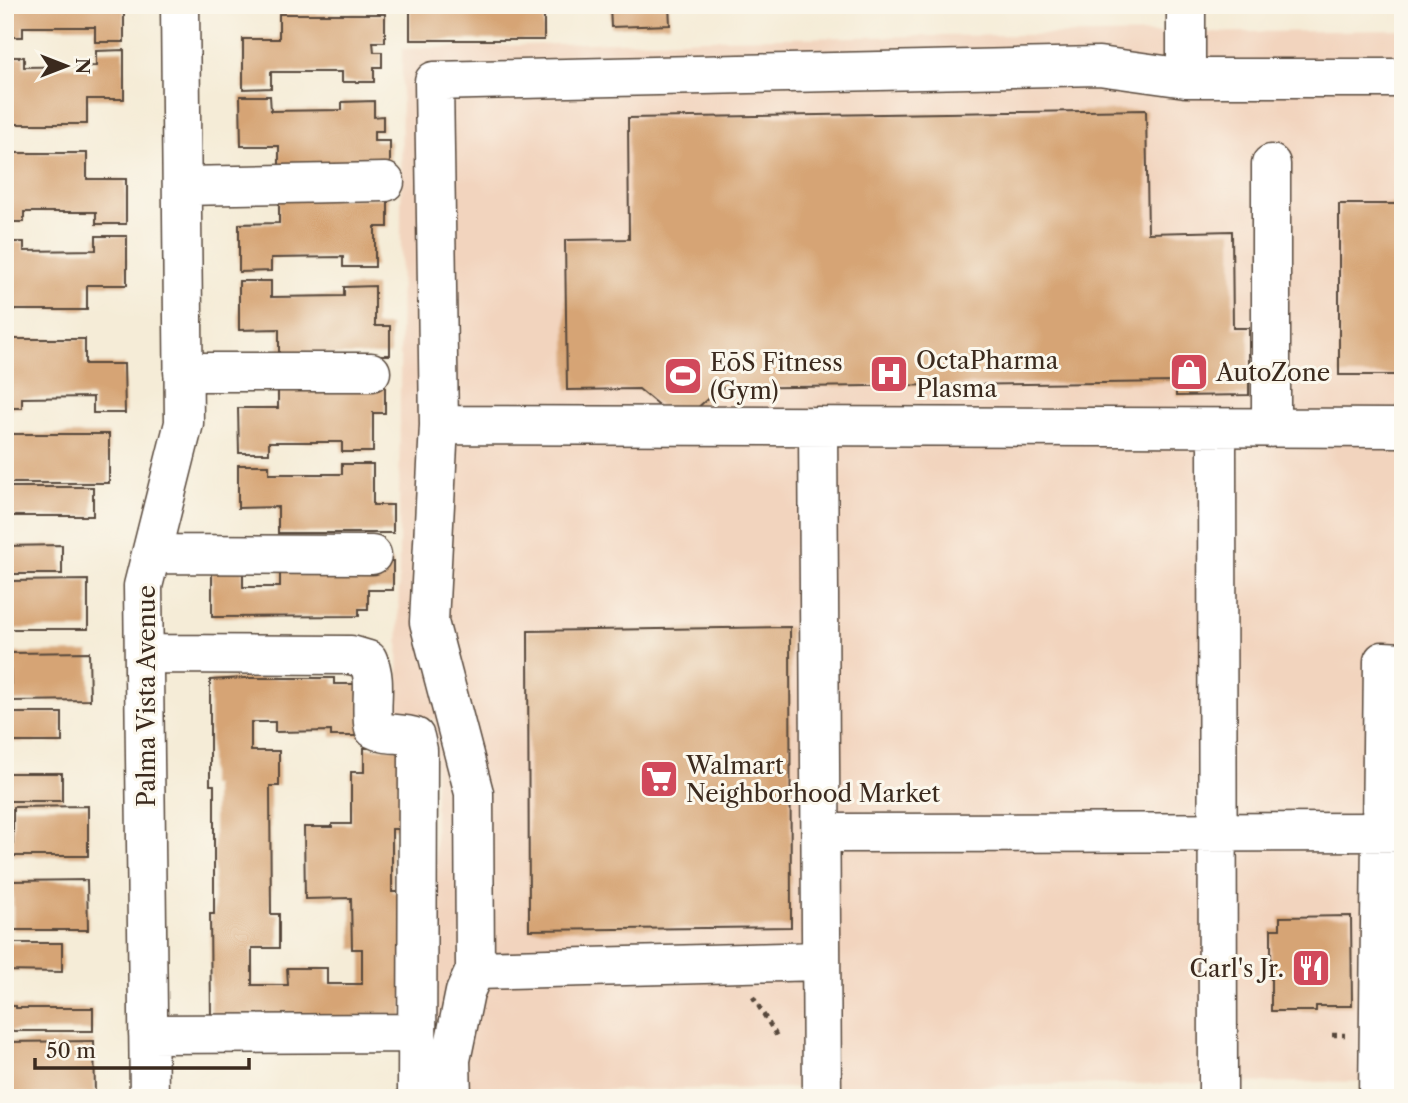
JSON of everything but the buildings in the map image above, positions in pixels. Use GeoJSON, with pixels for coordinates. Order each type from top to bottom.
{"type":"FeatureCollection","features":[{"type":"Feature","properties":{"kind":"street","name":"Palma Vista Avenue"},"geometry":{"type":"LineString","coordinates":[[149,1098],[143,586],[184,423],[180,5]]}},
{"type":"Feature","properties":{"kind":"street"},"geometry":{"type":"LineString","coordinates":[[1186,5],[1186,78]]}},
{"type":"Feature","properties":{"kind":"street"},"geometry":{"type":"LineString","coordinates":[[452,1098],[451,1060],[465,992],[475,970],[474,793],[429,622],[439,425],[434,82],[1099,66],[1186,78],[1403,78]]}},
{"type":"Feature","properties":{"kind":"street"},"geometry":{"type":"LineString","coordinates":[[1271,164],[1271,428]]}},
{"type":"Feature","properties":{"kind":"street"},"geometry":{"type":"LineString","coordinates":[[182,186],[385,183]]}},
{"type":"Feature","properties":{"kind":"street"},"geometry":{"type":"LineString","coordinates":[[183,372],[371,372]]}},
{"type":"Feature","properties":{"kind":"street"},"geometry":{"type":"LineString","coordinates":[[439,425],[1403,429]]}},
{"type":"Feature","properties":{"kind":"street"},"geometry":{"type":"LineString","coordinates":[[818,426],[822,1098]]}},
{"type":"Feature","properties":{"kind":"street"},"geometry":{"type":"LineString","coordinates":[[1217,428],[1218,1098]]}},
{"type":"Feature","properties":{"kind":"street"},"geometry":{"type":"LineString","coordinates":[[151,554],[372,555]]}},
{"type":"Feature","properties":{"kind":"street"},"geometry":{"type":"LineString","coordinates":[[144,654],[351,655],[368,660],[373,671],[374,730],[382,733],[402,732],[415,737],[418,750],[417,1098]]}},
{"type":"Feature","properties":{"kind":"street"},"geometry":{"type":"LineString","coordinates":[[1378,1098],[1392,832],[1383,661],[1403,662]]}},
{"type":"Feature","properties":{"kind":"street"},"geometry":{"type":"LineString","coordinates":[[821,833],[1392,832]]}},
{"type":"Feature","properties":{"kind":"street"},"geometry":{"type":"LineString","coordinates":[[475,970],[821,961]]}},
{"type":"Feature","properties":{"kind":"street"},"geometry":{"type":"LineString","coordinates":[[148,1034],[417,1033]]}},
{"type":"Feature","properties":{"kind":"path"},"geometry":{"type":"LineString","coordinates":[[750,990],[778,1038]]}},
{"type":"Feature","properties":{"kind":"shaded area"},"geometry":{"type":"Polygon","coordinates":[[[1403,30],[1403,1081],[436,1092],[435,719],[398,718],[402,49],[710,39],[1403,30]]]}},
{"type":"Feature","properties":{"kind":"place","name":"AutoZone"},"geometry":{"type":"Point","coordinates":[1189,372]}},
{"type":"Feature","properties":{"kind":"place","name":"OctaPharma Plasma"},"geometry":{"type":"Point","coordinates":[889,374]}},
{"type":"Feature","properties":{"kind":"place","name":"EōS Fitness (Gym)"},"geometry":{"type":"Point","coordinates":[683,376]}},
{"type":"Feature","properties":{"kind":"place","name":"Walmart Neighborhood Market"},"geometry":{"type":"Point","coordinates":[659,779]}},
{"type":"Feature","properties":{"kind":"place","name":"Carl's Jr."},"geometry":{"type":"Point","coordinates":[1311,968]}}]}
